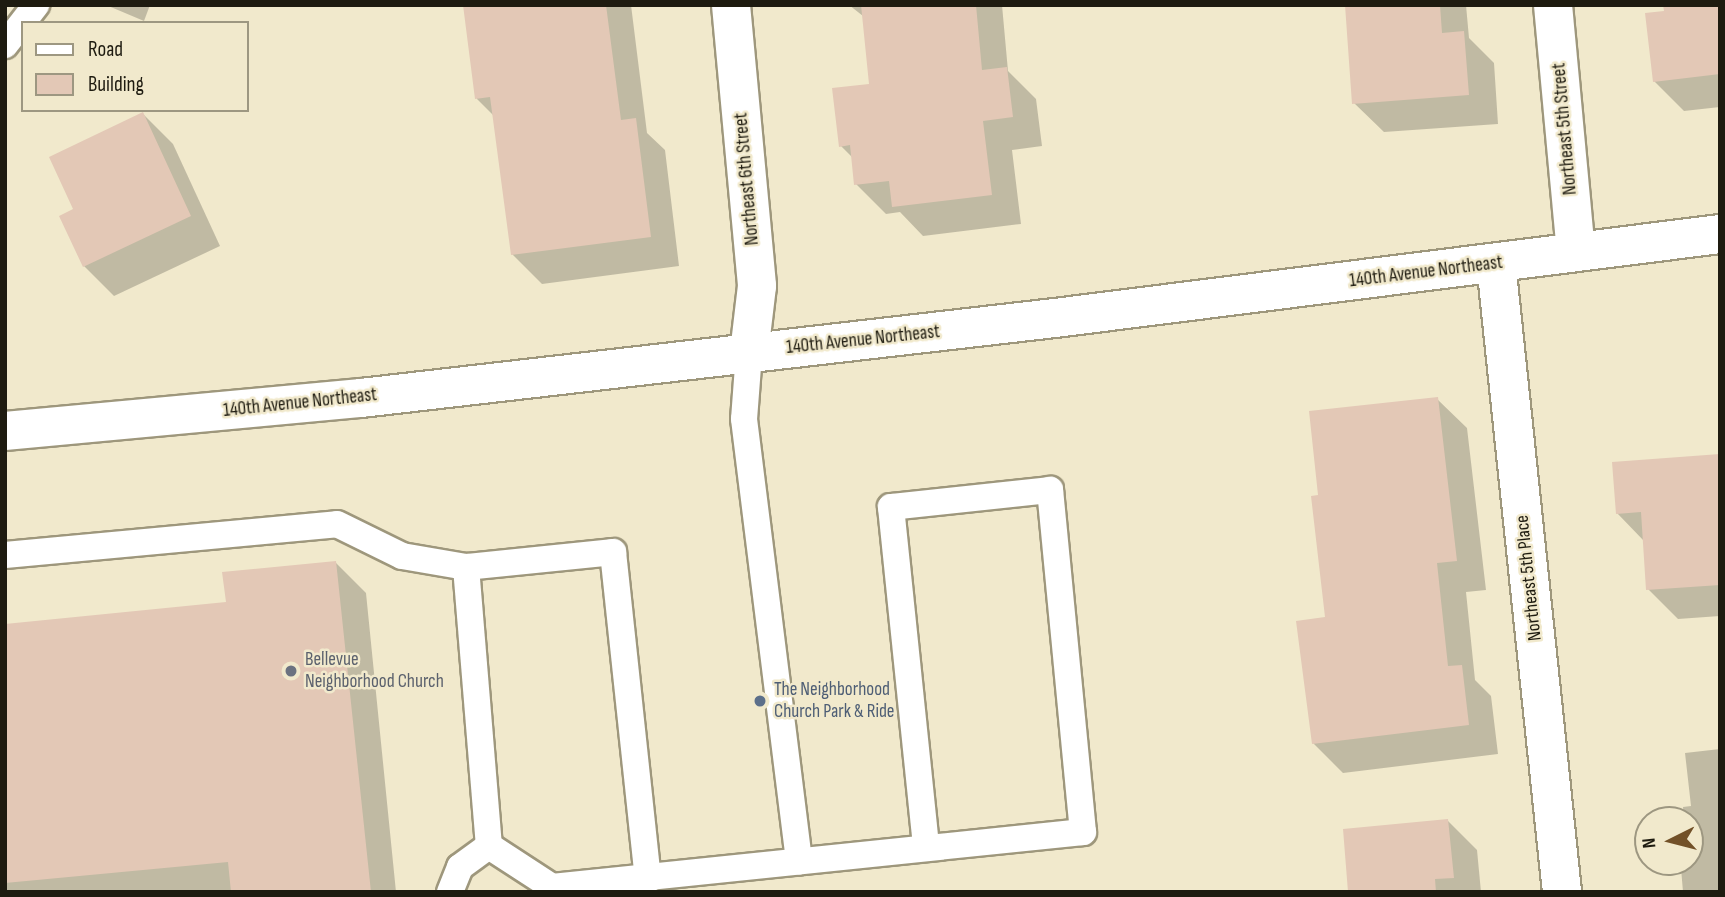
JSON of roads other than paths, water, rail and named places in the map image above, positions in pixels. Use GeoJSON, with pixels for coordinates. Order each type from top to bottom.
{"type":"FeatureCollection","features":[{"type":"Feature","properties":{"kind":"street","name":"Northeast 6th Street"},"geometry":{"type":"LineString","coordinates":[[731,5],[757,286],[749,353]]}},
{"type":"Feature","properties":{"kind":"street","name":"Northeast 5th Street"},"geometry":{"type":"LineString","coordinates":[[1553,5],[1576,252]]}},
{"type":"Feature","properties":{"kind":"street","name":"140th Avenue Northeast"},"geometry":{"type":"LineString","coordinates":[[6,423],[361,397],[1496,264],[1720,234]]}},
{"type":"Feature","properties":{"kind":"street","name":"Northeast 5th Place"},"geometry":{"type":"LineString","coordinates":[[1496,264],[1563,892]]}},
{"type":"Feature","properties":{"kind":"lane"},"geometry":{"type":"LineString","coordinates":[[24,21],[36,5]]}},
{"type":"Feature","properties":{"kind":"lane"},"geometry":{"type":"LineString","coordinates":[[5,45],[21,24]]}},
{"type":"Feature","properties":{"kind":"lane"},"geometry":{"type":"LineString","coordinates":[[749,353],[744,419],[799,862]]}},
{"type":"Feature","properties":{"kind":"lane"},"geometry":{"type":"LineString","coordinates":[[489,846],[551,889],[648,880],[926,846],[1083,832],[1050,491],[891,507],[926,846]]}},
{"type":"Feature","properties":{"kind":"lane"},"geometry":{"type":"LineString","coordinates":[[5,555],[337,524],[402,556],[466,567],[613,552],[648,880]]}},
{"type":"Feature","properties":{"kind":"lane"},"geometry":{"type":"LineString","coordinates":[[466,567],[489,846]]}},
{"type":"Feature","properties":{"kind":"lane"},"geometry":{"type":"LineString","coordinates":[[450,892],[460,867],[489,846]]}},
{"type":"Feature","properties":{"kind":"place","name":"Bellevue Neighborhood Church"},"geometry":{"type":"Point","coordinates":[291,671]}},
{"type":"Feature","properties":{"kind":"place","name":"The Neighborhood Church Park & Ride"},"geometry":{"type":"Point","coordinates":[760,701]}}]}
